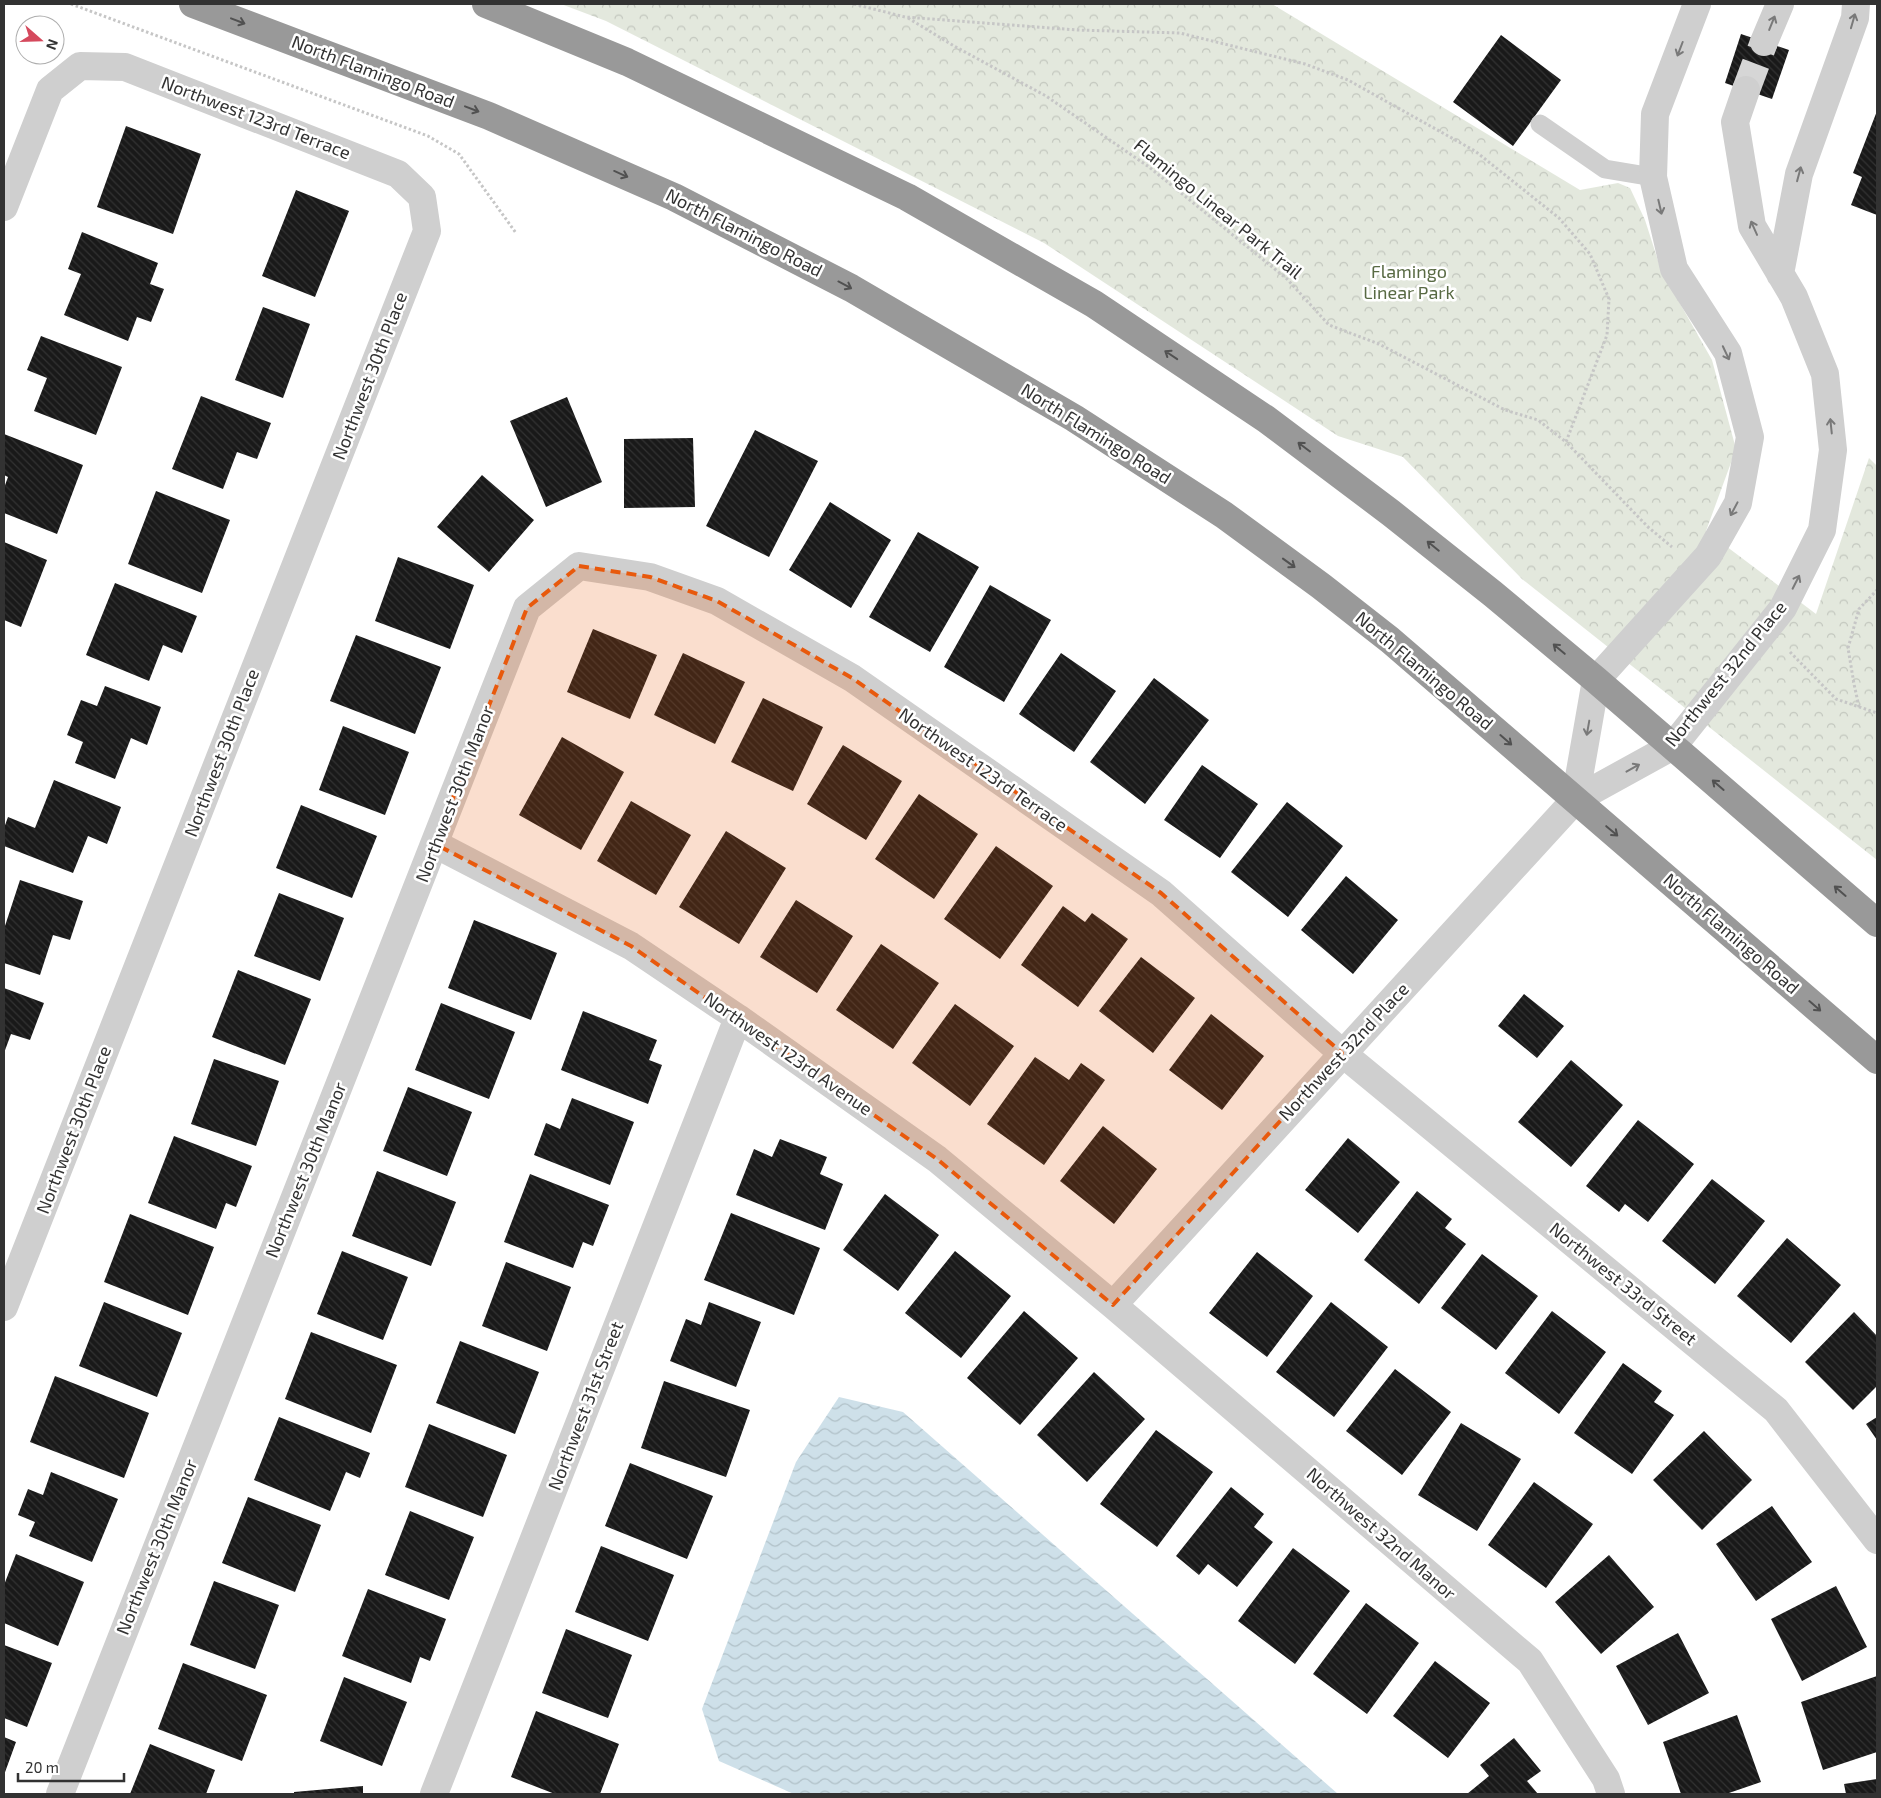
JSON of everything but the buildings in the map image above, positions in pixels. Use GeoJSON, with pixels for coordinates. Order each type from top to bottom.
{"type":"FeatureCollection","features":[{"type":"Feature","properties":{"kind":"highway","name":"North Flamingo Road"},"geometry":{"type":"LineString","coordinates":[[193,4],[489,116],[674,196],[851,288],[1074,418],[1224,515],[1321,586],[1390,640],[1877,1060]]}},
{"type":"Feature","properties":{"kind":"highway"},"geometry":{"type":"LineString","coordinates":[[486,4],[628,62],[898,192],[1094,304],[1274,424],[1413,530],[1596,680],[1877,923]]}},
{"type":"Feature","properties":{"kind":"street"},"geometry":{"type":"LineString","coordinates":[[1575,800],[1596,680],[1708,556],[1738,503],[1750,437],[1728,353],[1674,269],[1654,178],[1655,114],[1697,4]]}},
{"type":"Feature","properties":{"kind":"street"},"geometry":{"type":"LineString","coordinates":[[1764,42],[1780,4]]}},
{"type":"Feature","properties":{"kind":"street"},"geometry":{"type":"LineString","coordinates":[[1780,274],[1799,174],[1855,18],[1856,4]]}},
{"type":"Feature","properties":{"kind":"street","name":"Northwest 123rd Terrace"},"geometry":{"type":"LineString","coordinates":[[4,207],[50,90],[80,66],[125,67],[398,174],[422,197]]}},
{"type":"Feature","properties":{"kind":"street","name":"Northwest 32nd Place"},"geometry":{"type":"LineString","coordinates":[[1113,1305],[1575,800],[1672,746],[1783,608],[1822,530],[1833,450],[1825,374],[1794,298],[1752,226],[1735,122],[1746,90]]}},
{"type":"Feature","properties":{"kind":"street","name":"Northwest 30th Place"},"geometry":{"type":"LineString","coordinates":[[4,1308],[427,231],[422,197]]}},
{"type":"Feature","properties":{"kind":"street","name":"Northwest 123rd Terrace"},"geometry":{"type":"LineString","coordinates":[[579,566],[650,577],[716,601],[852,678],[1161,893],[1342,1053]]}},
{"type":"Feature","properties":{"kind":"street","name":"Northwest 30th Manor"},"geometry":{"type":"LineString","coordinates":[[60,1794],[527,608],[579,566]]}},
{"type":"Feature","properties":{"kind":"street","name":"Northwest 123rd Avenue"},"geometry":{"type":"LineString","coordinates":[[435,844],[631,946],[738,1018],[937,1158],[1113,1305]]}},
{"type":"Feature","properties":{"kind":"street","name":"Northwest 31st Street"},"geometry":{"type":"LineString","coordinates":[[434,1794],[738,1018]]}},
{"type":"Feature","properties":{"kind":"street","name":"Northwest 33rd Street"},"geometry":{"type":"LineString","coordinates":[[1342,1053],[1776,1410],[1877,1540]]}},
{"type":"Feature","properties":{"kind":"street","name":"Northwest 32nd Manor"},"geometry":{"type":"LineString","coordinates":[[1113,1305],[1530,1661],[1606,1779],[1611,1794]]}},
{"type":"Feature","properties":{"kind":"lane"},"geometry":{"type":"LineString","coordinates":[[1540,124],[1605,169],[1654,178]]}},
{"type":"Feature","properties":{"kind":"path"},"geometry":{"type":"LineString","coordinates":[[71,4],[428,136],[459,154],[516,232]]}},
{"type":"Feature","properties":{"kind":"path","name":"Flamingo Linear Park Trail"},"geometry":{"type":"LineString","coordinates":[[854,4],[905,17],[1077,30],[1180,33],[1305,64],[1348,80],[1475,150],[1558,218],[1590,254],[1609,299],[1608,335],[1566,442]]}},
{"type":"Feature","properties":{"kind":"path","name":"Flamingo Linear Park Trail"},"geometry":{"type":"LineString","coordinates":[[905,17],[1046,96],[1149,167],[1286,279],[1329,326],[1379,344],[1505,410],[1538,420],[1566,442],[1648,527],[1678,552]]}},
{"type":"Feature","properties":{"kind":"path"},"geometry":{"type":"LineString","coordinates":[[1860,707],[1848,648],[1859,609],[1877,590]]}},
{"type":"Feature","properties":{"kind":"path"},"geometry":{"type":"LineString","coordinates":[[1790,652],[1836,699],[1877,714]]}},
{"type":"Feature","properties":{"kind":"highlighted area"},"geometry":{"type":"Polygon","coordinates":[[[579,566],[650,577],[717,601],[852,678],[1161,893],[1342,1053],[1113,1305],[937,1159],[631,946],[435,844],[527,608],[579,566]]]}},
{"type":"Feature","properties":{"kind":"green space","name":"Flamingo Linear Park"},"geometry":{"type":"Polygon","coordinates":[[[561,4],[1272,4],[1580,190],[1618,183],[1630,188],[1645,220],[1661,270],[1712,360],[1736,449],[1706,531],[1816,614],[1869,458],[1877,466],[1877,860],[1522,579],[1403,457],[1338,436],[1044,243],[606,21],[561,4]]]}},
{"type":"Feature","properties":{"kind":"water"},"geometry":{"type":"Polygon","coordinates":[[[839,1397],[903,1412],[1338,1794],[794,1794],[719,1761],[702,1709],[796,1462],[839,1397]]]}},
{"type":"Feature","properties":{"kind":"tunnel"},"geometry":{"type":"LineString","coordinates":[[1746,90],[1764,42]]}}]}
